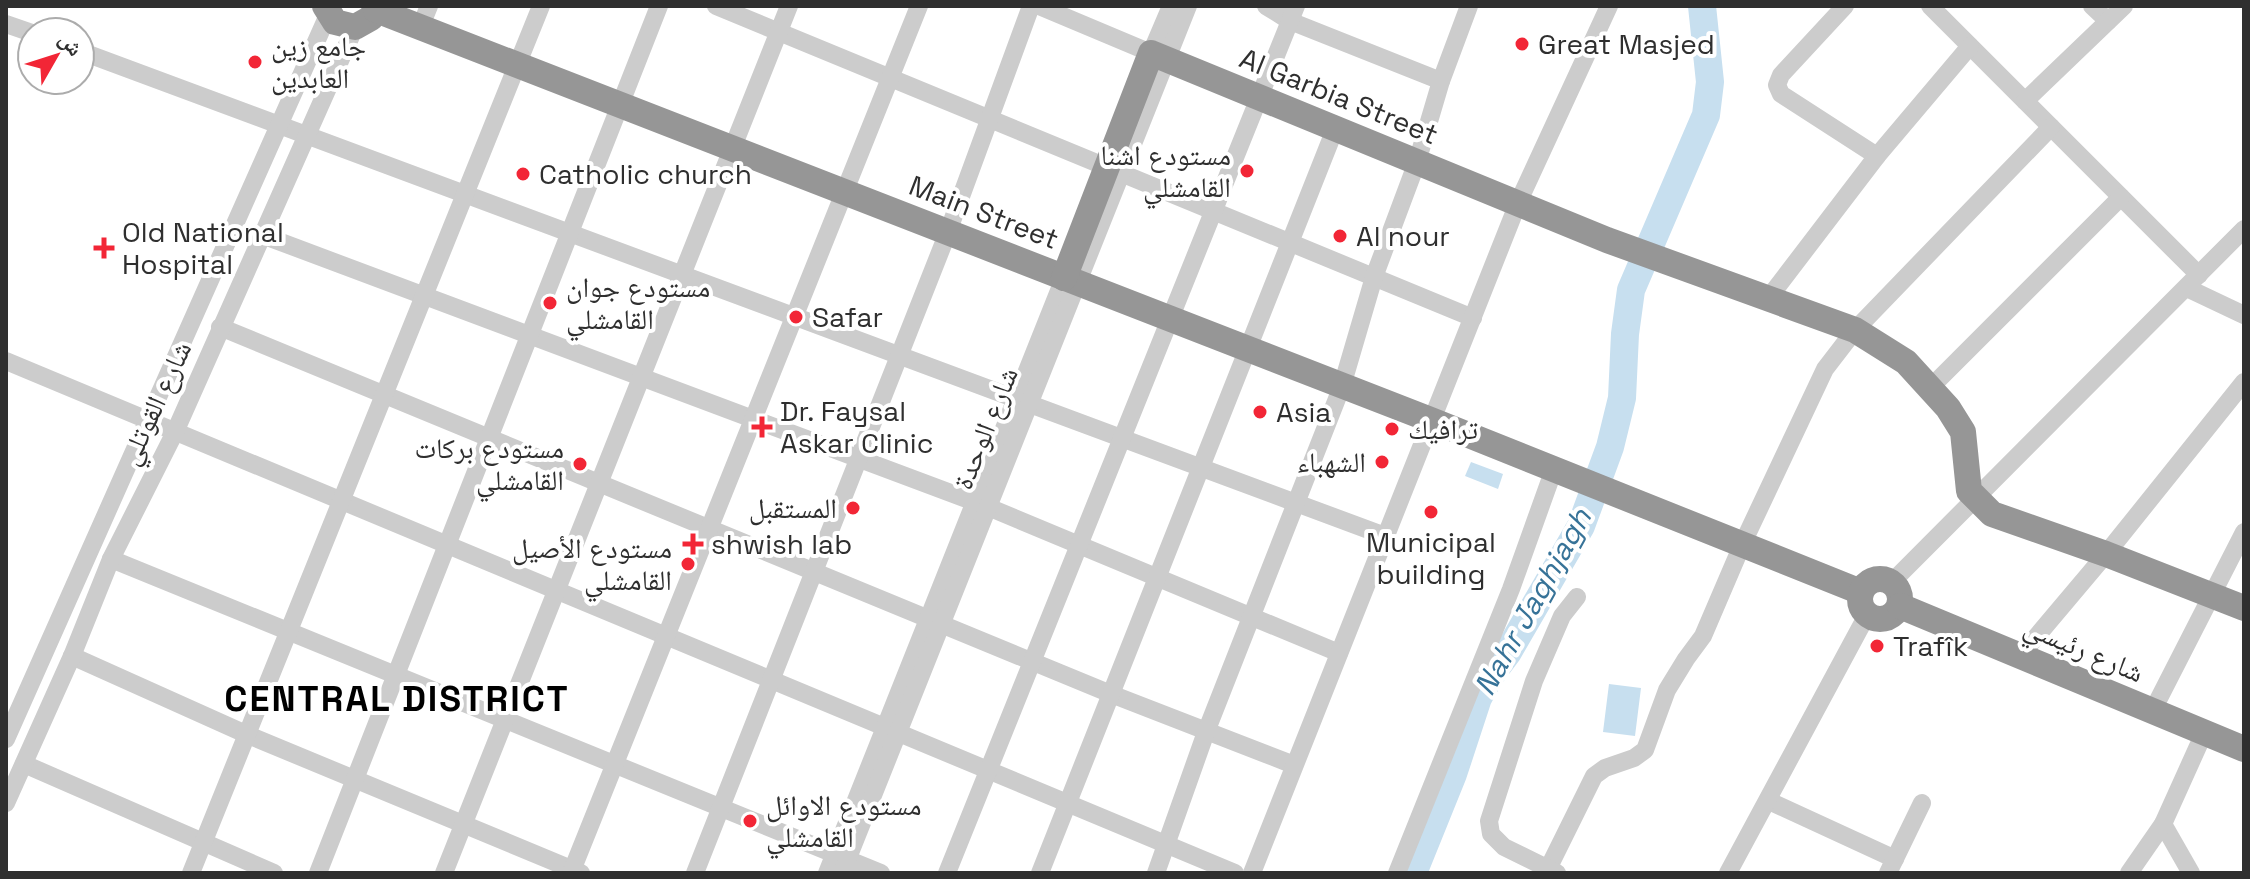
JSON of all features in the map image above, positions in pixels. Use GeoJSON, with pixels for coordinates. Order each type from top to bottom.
{"type":"FeatureCollection","features":[{"type":"Feature","properties":{"kind":"highway","name":"Main Street"},"geometry":{"type":"LineString","coordinates":[[377,8],[425,17],[518,65],[1561,472]]}},
{"type":"Feature","properties":{"kind":"highway"},"geometry":{"type":"LineString","coordinates":[[320,9],[335,22],[355,27],[371,18],[377,8]]}},
{"type":"Feature","properties":{"kind":"highway","name":"Al Garbia Street"},"geometry":{"type":"LineString","coordinates":[[1158,56],[1616,244],[1855,330],[1906,362],[1931,387],[1963,432],[1967,484],[1974,498]]}},
{"type":"Feature","properties":{"kind":"highway","name":"شارع الوحدة"},"geometry":{"type":"LineString","coordinates":[[1071,280],[1158,56]]}},
{"type":"Feature","properties":{"kind":"highway"},"geometry":{"type":"LineString","coordinates":[[1561,472],[1742,545],[1864,604],[1870,581],[1885,579],[1896,594]]}},
{"type":"Feature","properties":{"kind":"highway"},"geometry":{"type":"LineString","coordinates":[[1974,498],[1992,514],[2005,520],[2106,554],[2244,608]]}},
{"type":"Feature","properties":{"kind":"highway","name":"شارع رئيسي"},"geometry":{"type":"LineString","coordinates":[[1896,594],[2020,656],[2244,749]]}},
{"type":"Feature","properties":{"kind":"street"},"geometry":{"type":"LineString","coordinates":[[191,873],[541,6]]}},
{"type":"Feature","properties":{"kind":"street"},"geometry":{"type":"LineString","coordinates":[[318,873],[659,6]]}},
{"type":"Feature","properties":{"kind":"street"},"geometry":{"type":"LineString","coordinates":[[716,6],[1473,318]]}},
{"type":"Feature","properties":{"kind":"street"},"geometry":{"type":"LineString","coordinates":[[444,873],[789,6]]}},
{"type":"Feature","properties":{"kind":"street"},"geometry":{"type":"LineString","coordinates":[[72,656],[248,735],[575,872],[615,764],[919,6]]}},
{"type":"Feature","properties":{"kind":"street"},"geometry":{"type":"LineString","coordinates":[[695,873],[948,232],[1031,6]]}},
{"type":"Feature","properties":{"kind":"street","name":"Al Garbia Street"},"geometry":{"type":"LineString","coordinates":[[1039,6],[1158,56]]}},
{"type":"Feature","properties":{"kind":"street","name":"شارع الوحدة"},"geometry":{"type":"LineString","coordinates":[[1158,56],[1171,6]]}},
{"type":"Feature","properties":{"kind":"street","name":"شارع الوحدة"},"geometry":{"type":"LineString","coordinates":[[1158,56],[1188,6]]}},
{"type":"Feature","properties":{"kind":"street"},"geometry":{"type":"LineString","coordinates":[[1266,6],[1293,14],[1441,81]]}},
{"type":"Feature","properties":{"kind":"street"},"geometry":{"type":"LineString","coordinates":[[1156,873],[1206,732],[1342,386],[1374,277],[1417,162],[1441,81],[1469,6]]}},
{"type":"Feature","properties":{"kind":"street"},"geometry":{"type":"LineString","coordinates":[[1252,873],[1518,203],[1609,6]]}},
{"type":"Feature","properties":{"kind":"street"},"geometry":{"type":"LineString","coordinates":[[1845,6],[1781,75],[1777,85],[1781,94],[1877,156]]}},
{"type":"Feature","properties":{"kind":"street"},"geometry":{"type":"LineString","coordinates":[[1930,6],[2121,197],[2193,282],[2244,315]]}},
{"type":"Feature","properties":{"kind":"street"},"geometry":{"type":"LineString","coordinates":[[2092,6],[2108,21]]}},
{"type":"Feature","properties":{"kind":"street"},"geometry":{"type":"LineString","coordinates":[[2025,101],[2124,6]]}},
{"type":"Feature","properties":{"kind":"street","name":"شارع القوتلي"},"geometry":{"type":"LineString","coordinates":[[6,739],[278,125],[320,9]]}},
{"type":"Feature","properties":{"kind":"street"},"geometry":{"type":"LineString","coordinates":[[947,873],[1293,14]]}},
{"type":"Feature","properties":{"kind":"street","name":"شارع القوتلي"},"geometry":{"type":"LineString","coordinates":[[6,803],[72,656],[111,559],[175,432],[355,27]]}},
{"type":"Feature","properties":{"kind":"street"},"geometry":{"type":"LineString","coordinates":[[1767,300],[1877,156],[1970,46]]}},
{"type":"Feature","properties":{"kind":"street"},"geometry":{"type":"LineString","coordinates":[[96,57],[1385,536]]}},
{"type":"Feature","properties":{"kind":"street"},"geometry":{"type":"LineString","coordinates":[[1577,597],[1562,616],[1534,681],[1489,821],[1491,834],[1504,847],[1550,872],[1594,776],[1645,750],[1667,690],[1703,636],[1817,383],[1855,330],[2051,127]]}},
{"type":"Feature","properties":{"kind":"street"},"geometry":{"type":"LineString","coordinates":[[1040,873],[1335,129]]}},
{"type":"Feature","properties":{"kind":"street"},"geometry":{"type":"LineString","coordinates":[[1931,387],[2121,197]]}},
{"type":"Feature","properties":{"kind":"street"},"geometry":{"type":"LineString","coordinates":[[1896,594],[1974,498],[2244,229]]}},
{"type":"Feature","properties":{"kind":"street"},"geometry":{"type":"LineString","coordinates":[[262,235],[981,505],[1339,653]]}},
{"type":"Feature","properties":{"kind":"street","name":"شارع الوحدة"},"geometry":{"type":"LineString","coordinates":[[827,873],[841,862],[1071,280]]}},
{"type":"Feature","properties":{"kind":"street"},"geometry":{"type":"LineString","coordinates":[[220,327],[1111,694],[1294,765]]}},
{"type":"Feature","properties":{"kind":"street"},"geometry":{"type":"LineString","coordinates":[[6,361],[1235,873]]}},
{"type":"Feature","properties":{"kind":"street"},"geometry":{"type":"LineString","coordinates":[[2020,656],[2244,382]]}},
{"type":"Feature","properties":{"kind":"street"},"geometry":{"type":"LineString","coordinates":[[1397,873],[1561,472]]}},
{"type":"Feature","properties":{"kind":"street"},"geometry":{"type":"LineString","coordinates":[[2152,712],[2244,532]]}},
{"type":"Feature","properties":{"kind":"street"},"geometry":{"type":"LineString","coordinates":[[111,559],[721,807],[841,862],[881,873]]}},
{"type":"Feature","properties":{"kind":"street"},"geometry":{"type":"LineString","coordinates":[[1728,873],[1769,801],[1864,604]]}},
{"type":"Feature","properties":{"kind":"street"},"geometry":{"type":"LineString","coordinates":[[2129,873],[2163,824],[2204,733]]}},
{"type":"Feature","properties":{"kind":"street"},"geometry":{"type":"LineString","coordinates":[[24,764],[274,873]]}},
{"type":"Feature","properties":{"kind":"street"},"geometry":{"type":"LineString","coordinates":[[1769,801],[1892,866],[1922,803]]}},
{"type":"Feature","properties":{"kind":"street"},"geometry":{"type":"LineString","coordinates":[[2163,824],[2191,873]]}},
{"type":"Feature","properties":{"kind":"water"},"geometry":{"type":"Polygon","coordinates":[[[1471,462],[1503,474],[1498,489],[1465,476],[1471,462]]]}},
{"type":"Feature","properties":{"kind":"water"},"geometry":{"type":"Polygon","coordinates":[[[1609,684],[1641,688],[1635,736],[1603,732],[1609,684]]]}},
{"type":"Feature","properties":{"kind":"waterway","name":"Nahr Jaghjagh"},"geometry":{"type":"LineString","coordinates":[[1413,873],[1453,774],[1478,698],[1581,526],[1610,447],[1622,398],[1631,290],[1706,115],[1710,82],[1702,6]]}},
{"type":"Feature","properties":{"kind":"place","name":"Great Masjed"},"geometry":{"type":"Point","coordinates":[1522,44]}},
{"type":"Feature","properties":{"kind":"place","name":"جامع زين العابدين"},"geometry":{"type":"Point","coordinates":[255,62]}},
{"type":"Feature","properties":{"kind":"place","name":"مستودع اشنا القامشلي"},"geometry":{"type":"Point","coordinates":[1247,171]}},
{"type":"Feature","properties":{"kind":"place","name":"Catholic church"},"geometry":{"type":"Point","coordinates":[523,174]}},
{"type":"Feature","properties":{"kind":"place","name":"Al nour"},"geometry":{"type":"Point","coordinates":[1340,236]}},
{"type":"Feature","properties":{"kind":"place","name":"Old National Hospital"},"geometry":{"type":"Point","coordinates":[104,248]}},
{"type":"Feature","properties":{"kind":"place","name":"مستودع جوان القامشلي"},"geometry":{"type":"Point","coordinates":[550,303]}},
{"type":"Feature","properties":{"kind":"place","name":"Safar"},"geometry":{"type":"Point","coordinates":[796,317]}},
{"type":"Feature","properties":{"kind":"place","name":"Asia"},"geometry":{"type":"Point","coordinates":[1260,412]}},
{"type":"Feature","properties":{"kind":"place","name":"Dr. Faysal Askar Clinic"},"geometry":{"type":"Point","coordinates":[762,427]}},
{"type":"Feature","properties":{"kind":"place","name":"ترافيك"},"geometry":{"type":"Point","coordinates":[1392,429]}},
{"type":"Feature","properties":{"kind":"place","name":"الشهباء"},"geometry":{"type":"Point","coordinates":[1382,462]}},
{"type":"Feature","properties":{"kind":"place","name":"مستودع بركات القامشلي"},"geometry":{"type":"Point","coordinates":[580,464]}},
{"type":"Feature","properties":{"kind":"place","name":"المستقبل"},"geometry":{"type":"Point","coordinates":[853,508]}},
{"type":"Feature","properties":{"kind":"place","name":"Municipal building"},"geometry":{"type":"Point","coordinates":[1431,512]}},
{"type":"Feature","properties":{"kind":"place","name":"shwish lab"},"geometry":{"type":"Point","coordinates":[693,544]}},
{"type":"Feature","properties":{"kind":"place","name":"مستودع الأصيل القامشلي"},"geometry":{"type":"Point","coordinates":[688,564]}},
{"type":"Feature","properties":{"kind":"place","name":"Trafîk"},"geometry":{"type":"Point","coordinates":[1877,646]}},
{"type":"Feature","properties":{"kind":"place","name":"مستودع الاوائل القامشلي"},"geometry":{"type":"Point","coordinates":[750,821]}},
{"type":"Feature","properties":{"kind":"district","name":"CENTRAL DISTRICT"},"geometry":{"type":"Point","coordinates":[397,698]}}]}
